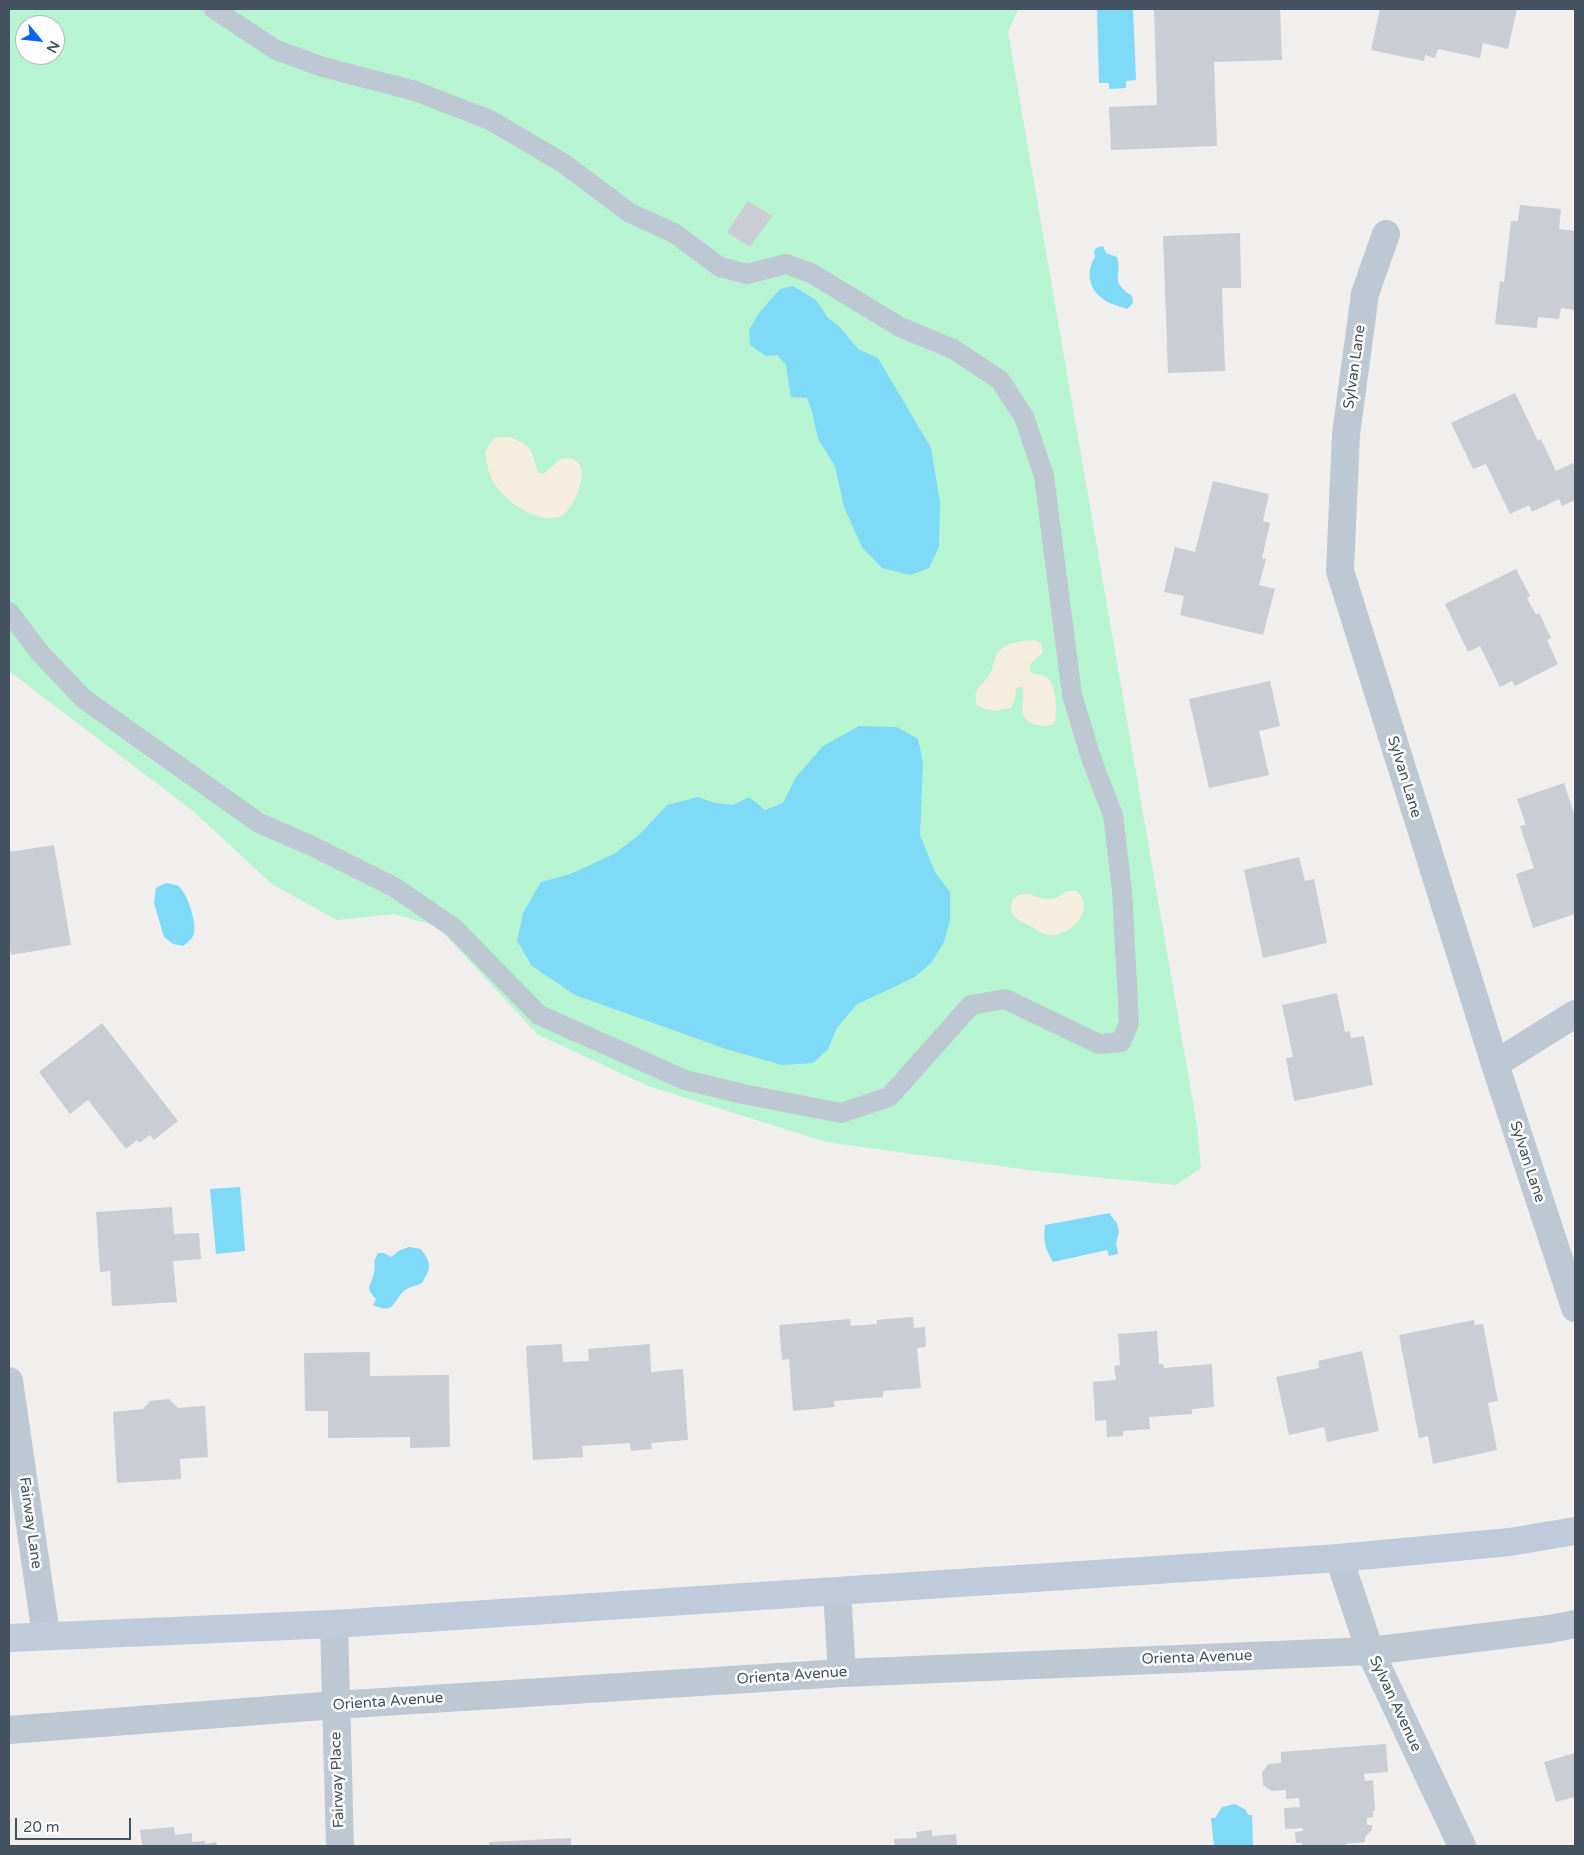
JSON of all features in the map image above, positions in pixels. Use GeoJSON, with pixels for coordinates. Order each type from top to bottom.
{"type":"FeatureCollection","features":[{"type":"Feature","properties":{"kind":"street","name":"Sylvan Lane"},"geometry":{"type":"LineString","coordinates":[[1386,234],[1365,294],[1346,434],[1340,571],[1495,1064],[1575,1308]]}},
{"type":"Feature","properties":{"kind":"street"},"geometry":{"type":"LineString","coordinates":[[1495,1064],[1575,1014]]}},
{"type":"Feature","properties":{"kind":"street","name":"Fairway Lane"},"geometry":{"type":"LineString","coordinates":[[9,1381],[46,1635]]}},
{"type":"Feature","properties":{"kind":"street"},"geometry":{"type":"LineString","coordinates":[[9,1638],[334,1624],[1339,1558],[1510,1542],[1575,1531]]}},
{"type":"Feature","properties":{"kind":"street","name":"Sylvan Avenue"},"geometry":{"type":"LineString","coordinates":[[1339,1558],[1370,1651],[1462,1846]]}},
{"type":"Feature","properties":{"kind":"street"},"geometry":{"type":"LineString","coordinates":[[837,1591],[842,1673]]}},
{"type":"Feature","properties":{"kind":"street","name":"Fairway Place"},"geometry":{"type":"LineString","coordinates":[[334,1624],[340,1846]]}},
{"type":"Feature","properties":{"kind":"street","name":"Orienta Avenue"},"geometry":{"type":"LineString","coordinates":[[9,1730],[336,1705],[842,1673],[1370,1651],[1550,1630],[1575,1624]]}},
{"type":"Feature","properties":{"kind":"lane"},"geometry":{"type":"LineString","coordinates":[[9,612],[40,653],[84,699],[259,823],[310,845],[394,887],[454,928],[539,1014],[684,1080],[743,1094],[841,1113],[889,1097],[971,1005],[1005,999],[1099,1044],[1121,1042],[1128,1024],[1122,890],[1113,815],[1092,761],[1072,695],[1044,476],[1024,417],[1000,380],[953,349],[900,327],[811,273],[786,264],[747,274],[720,267],[674,234],[630,212],[563,163],[490,120],[415,91],[323,67],[276,50],[214,9]]}},
{"type":"Feature","properties":{"kind":"green space"},"geometry":{"type":"Polygon","coordinates":[[[9,9],[1018,9],[1008,32],[1197,1126],[1201,1168],[1176,1185],[1044,1172],[826,1142],[648,1086],[537,1034],[437,926],[394,914],[337,920],[272,884],[193,811],[9,671],[9,9]]]}},
{"type":"Feature","properties":{"kind":"sand"},"geometry":{"type":"Polygon","coordinates":[[[510,437],[530,450],[538,472],[542,474],[560,460],[567,458],[576,461],[581,467],[582,475],[577,495],[572,505],[561,516],[552,518],[541,517],[530,513],[509,500],[494,483],[489,472],[485,452],[494,438],[510,437]]]}},
{"type":"Feature","properties":{"kind":"sand"},"geometry":{"type":"Polygon","coordinates":[[[1034,640],[1041,643],[1043,652],[1030,664],[1030,672],[1048,679],[1055,694],[1054,724],[1047,726],[1034,724],[1024,717],[1022,686],[1016,689],[1015,700],[1011,707],[1006,709],[994,711],[986,709],[977,705],[976,699],[977,690],[991,672],[995,658],[1000,650],[1021,641],[1034,640]]]}},
{"type":"Feature","properties":{"kind":"sand"},"geometry":{"type":"Polygon","coordinates":[[[1068,891],[1076,891],[1081,896],[1084,901],[1083,910],[1077,923],[1068,930],[1058,934],[1048,935],[1042,933],[1015,918],[1011,911],[1012,901],[1021,894],[1053,899],[1068,891]]]}},
{"type":"Feature","properties":{"kind":"water"},"geometry":{"type":"Polygon","coordinates":[[[1133,9],[1136,80],[1126,81],[1126,88],[1109,89],[1109,83],[1099,83],[1097,10],[1133,9]]]}},
{"type":"Feature","properties":{"kind":"water"},"geometry":{"type":"Polygon","coordinates":[[[1103,246],[1106,253],[1117,257],[1118,282],[1132,296],[1133,303],[1127,309],[1112,304],[1099,296],[1092,285],[1090,271],[1095,257],[1094,251],[1096,248],[1103,246]]]}},
{"type":"Feature","properties":{"kind":"water"},"geometry":{"type":"Polygon","coordinates":[[[793,286],[816,300],[828,318],[840,327],[858,349],[878,358],[931,448],[940,502],[939,547],[929,568],[910,575],[882,568],[862,547],[844,507],[835,466],[818,439],[807,398],[791,397],[786,365],[777,355],[766,356],[750,345],[749,330],[759,313],[780,289],[793,286]]]}},
{"type":"Feature","properties":{"kind":"water"},"geometry":{"type":"Polygon","coordinates":[[[859,726],[897,727],[918,739],[923,762],[920,835],[935,872],[950,892],[950,920],[944,942],[932,962],[915,977],[856,1005],[837,1028],[828,1049],[813,1063],[782,1065],[726,1049],[575,995],[532,966],[517,941],[523,913],[541,882],[570,874],[614,854],[639,835],[667,805],[698,797],[715,803],[733,805],[749,797],[765,810],[783,803],[796,777],[823,746],[859,726]]]}},
{"type":"Feature","properties":{"kind":"water"},"geometry":{"type":"Polygon","coordinates":[[[166,883],[177,885],[181,889],[185,894],[193,916],[194,934],[183,946],[173,944],[164,937],[154,903],[156,888],[166,883]]]}},
{"type":"Feature","properties":{"kind":"water"},"geometry":{"type":"Polygon","coordinates":[[[240,1187],[245,1251],[216,1254],[210,1189],[240,1187]]]}},
{"type":"Feature","properties":{"kind":"water"},"geometry":{"type":"Polygon","coordinates":[[[1110,1213],[1117,1223],[1119,1232],[1116,1243],[1118,1254],[1109,1256],[1107,1250],[1053,1262],[1045,1244],[1045,1225],[1110,1213]]]}},
{"type":"Feature","properties":{"kind":"water"},"geometry":{"type":"Polygon","coordinates":[[[409,1247],[421,1249],[429,1262],[429,1270],[422,1283],[406,1290],[389,1308],[385,1309],[373,1305],[376,1299],[369,1286],[378,1253],[384,1253],[391,1257],[400,1250],[409,1247]]]}},
{"type":"Feature","properties":{"kind":"water"},"geometry":{"type":"Polygon","coordinates":[[[1235,1804],[1246,1810],[1248,1815],[1252,1815],[1253,1846],[1214,1846],[1211,1818],[1215,1818],[1222,1807],[1235,1804]]]}},
{"type":"Feature","properties":{"kind":"building"},"geometry":{"type":"Polygon","coordinates":[[[1154,9],[1280,9],[1282,60],[1214,62],[1217,146],[1111,150],[1109,107],[1157,105],[1154,9]]]}},
{"type":"Feature","properties":{"kind":"building"},"geometry":{"type":"Polygon","coordinates":[[[1380,9],[1517,9],[1508,49],[1483,43],[1480,58],[1438,49],[1435,58],[1425,55],[1424,61],[1371,50],[1380,9]]]}},
{"type":"Feature","properties":{"kind":"building"},"geometry":{"type":"Polygon","coordinates":[[[748,201],[772,216],[750,247],[727,232],[748,201]]]}},
{"type":"Feature","properties":{"kind":"building"},"geometry":{"type":"Polygon","coordinates":[[[1520,205],[1561,209],[1559,229],[1575,231],[1575,310],[1561,308],[1559,319],[1538,317],[1537,328],[1495,324],[1500,281],[1504,282],[1511,221],[1518,221],[1520,205]]]}},
{"type":"Feature","properties":{"kind":"building"},"geometry":{"type":"Polygon","coordinates":[[[1240,233],[1241,288],[1222,288],[1225,371],[1168,373],[1163,236],[1240,233]]]}},
{"type":"Feature","properties":{"kind":"building"},"geometry":{"type":"Polygon","coordinates":[[[1515,393],[1538,441],[1541,439],[1556,471],[1573,463],[1575,468],[1575,500],[1562,506],[1559,499],[1532,512],[1529,505],[1510,514],[1486,464],[1473,469],[1451,423],[1515,393]]]}},
{"type":"Feature","properties":{"kind":"building"},"geometry":{"type":"Polygon","coordinates":[[[1213,481],[1269,494],[1263,521],[1270,523],[1262,558],[1266,559],[1259,585],[1275,589],[1263,635],[1180,615],[1184,596],[1164,592],[1175,547],[1195,552],[1213,481]]]}},
{"type":"Feature","properties":{"kind":"building"},"geometry":{"type":"Polygon","coordinates":[[[1516,569],[1530,596],[1527,598],[1536,615],[1539,613],[1551,638],[1547,640],[1558,664],[1515,686],[1512,681],[1500,687],[1480,646],[1468,652],[1445,604],[1516,569]]]}},
{"type":"Feature","properties":{"kind":"building"},"geometry":{"type":"Polygon","coordinates":[[[1270,681],[1280,726],[1259,731],[1269,775],[1209,788],[1189,699],[1270,681]]]}},
{"type":"Feature","properties":{"kind":"building"},"geometry":{"type":"Polygon","coordinates":[[[1564,783],[1575,817],[1575,914],[1533,928],[1516,874],[1534,868],[1520,826],[1526,825],[1517,799],[1564,783]]]}},
{"type":"Feature","properties":{"kind":"building"},"geometry":{"type":"Polygon","coordinates":[[[54,845],[71,945],[11,955],[9,942],[9,852],[54,845]]]}},
{"type":"Feature","properties":{"kind":"building"},"geometry":{"type":"Polygon","coordinates":[[[1299,857],[1305,881],[1314,879],[1327,943],[1263,958],[1244,870],[1299,857]]]}},
{"type":"Feature","properties":{"kind":"building"},"geometry":{"type":"Polygon","coordinates":[[[1337,993],[1345,1032],[1350,1031],[1351,1038],[1364,1036],[1373,1085],[1294,1101],[1286,1058],[1293,1057],[1282,1005],[1337,993]]]}},
{"type":"Feature","properties":{"kind":"building"},"geometry":{"type":"Polygon","coordinates":[[[102,1023],[178,1121],[154,1140],[150,1135],[139,1143],[137,1140],[126,1149],[88,1100],[70,1114],[39,1072],[102,1023]]]}},
{"type":"Feature","properties":{"kind":"building"},"geometry":{"type":"Polygon","coordinates":[[[172,1207],[174,1234],[199,1233],[201,1259],[173,1261],[177,1302],[112,1306],[110,1271],[100,1272],[96,1212],[172,1207]]]}},
{"type":"Feature","properties":{"kind":"building"},"geometry":{"type":"Polygon","coordinates":[[[913,1317],[914,1328],[925,1327],[926,1347],[917,1348],[921,1388],[883,1391],[883,1397],[834,1401],[835,1407],[793,1411],[789,1359],[782,1360],[779,1325],[850,1319],[851,1326],[877,1324],[877,1320],[913,1317]]]}},
{"type":"Feature","properties":{"kind":"building"},"geometry":{"type":"Polygon","coordinates":[[[1474,1320],[1475,1325],[1483,1324],[1498,1401],[1488,1403],[1497,1450],[1433,1464],[1428,1436],[1419,1438],[1399,1335],[1474,1320]]]}},
{"type":"Feature","properties":{"kind":"building"},"geometry":{"type":"Polygon","coordinates":[[[1157,1331],[1159,1364],[1163,1364],[1164,1368],[1212,1364],[1214,1407],[1192,1409],[1192,1414],[1149,1417],[1150,1429],[1123,1431],[1123,1436],[1107,1437],[1106,1420],[1095,1421],[1093,1382],[1116,1380],[1114,1366],[1120,1365],[1118,1334],[1157,1331]]]}},
{"type":"Feature","properties":{"kind":"building"},"geometry":{"type":"Polygon","coordinates":[[[562,1344],[563,1362],[589,1361],[588,1349],[650,1344],[651,1372],[683,1369],[688,1440],[651,1443],[652,1449],[631,1451],[630,1443],[582,1446],[583,1457],[533,1460],[526,1346],[562,1344]]]}},
{"type":"Feature","properties":{"kind":"building"},"geometry":{"type":"Polygon","coordinates":[[[1362,1351],[1379,1431],[1327,1442],[1324,1427],[1289,1435],[1276,1377],[1319,1368],[1318,1361],[1362,1351]]]}},
{"type":"Feature","properties":{"kind":"building"},"geometry":{"type":"Polygon","coordinates":[[[370,1352],[370,1376],[449,1375],[450,1447],[410,1448],[410,1437],[328,1438],[328,1411],[305,1411],[304,1353],[370,1352]]]}},
{"type":"Feature","properties":{"kind":"building"},"geometry":{"type":"Polygon","coordinates":[[[169,1399],[178,1408],[205,1406],[208,1457],[180,1459],[181,1479],[117,1483],[113,1412],[143,1409],[150,1401],[169,1399]]]}},
{"type":"Feature","properties":{"kind":"building"},"geometry":{"type":"Polygon","coordinates":[[[1386,1744],[1388,1772],[1364,1774],[1365,1781],[1373,1780],[1375,1810],[1373,1811],[1373,1817],[1367,1818],[1367,1825],[1372,1825],[1372,1830],[1365,1837],[1365,1842],[1346,1844],[1346,1846],[1302,1846],[1302,1843],[1296,1843],[1295,1832],[1303,1831],[1303,1828],[1285,1829],[1284,1808],[1300,1807],[1299,1798],[1286,1799],[1286,1790],[1272,1791],[1263,1785],[1262,1773],[1268,1764],[1281,1763],[1281,1752],[1386,1744]]]}},
{"type":"Feature","properties":{"kind":"building"},"geometry":{"type":"Polygon","coordinates":[[[1575,1753],[1575,1797],[1556,1802],[1544,1762],[1575,1753]]]}},
{"type":"Feature","properties":{"kind":"building"},"geometry":{"type":"Polygon","coordinates":[[[174,1827],[175,1835],[192,1833],[192,1842],[205,1841],[205,1844],[216,1842],[217,1846],[142,1846],[140,1830],[174,1827]]]}},
{"type":"Feature","properties":{"kind":"building"},"geometry":{"type":"Polygon","coordinates":[[[932,1830],[932,1836],[956,1834],[957,1846],[895,1846],[894,1839],[917,1838],[916,1832],[932,1830]]]}},
{"type":"Feature","properties":{"kind":"building"},"geometry":{"type":"Polygon","coordinates":[[[571,1838],[571,1846],[489,1846],[489,1842],[571,1838]]]}}]}
